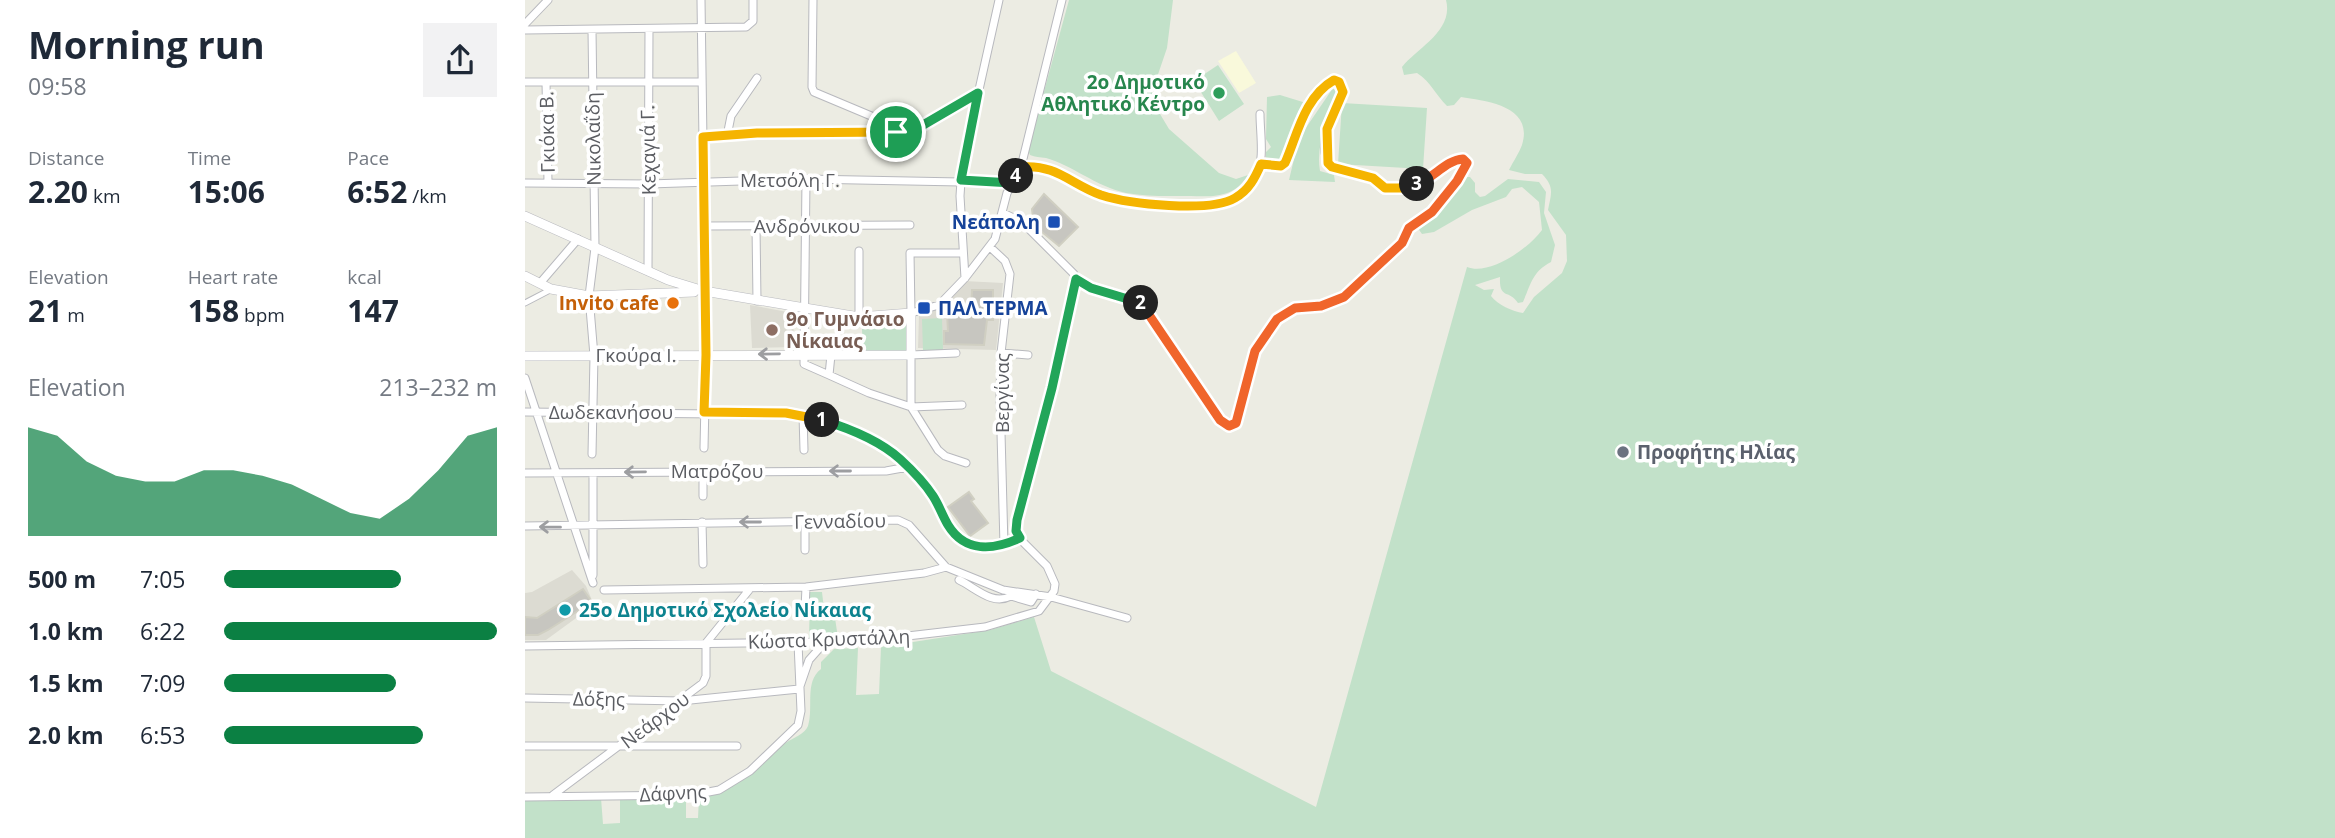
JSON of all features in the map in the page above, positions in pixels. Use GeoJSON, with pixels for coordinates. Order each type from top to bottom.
{"type":"FeatureCollection","features":[{"type":"Feature","properties":{"kind":"street"},"geometry":{"type":"LineString","coordinates":[[525,24],[548,0]]}},
{"type":"Feature","properties":{"kind":"street"},"geometry":{"type":"LineString","coordinates":[[701,0],[705,181],[704,448]]}},
{"type":"Feature","properties":{"kind":"street"},"geometry":{"type":"LineString","coordinates":[[525,30],[746,27],[753,21],[753,0]]}},
{"type":"Feature","properties":{"kind":"street"},"geometry":{"type":"LineString","coordinates":[[813,0],[814,92],[907,131]]}},
{"type":"Feature","properties":{"kind":"street"},"geometry":{"type":"LineString","coordinates":[[965,278],[961,180],[999,0]]}},
{"type":"Feature","properties":{"kind":"street"},"geometry":{"type":"LineString","coordinates":[[525,216],[648,271],[704,291],[859,317],[911,313],[939,305],[990,247],[1012,183],[1021,167],[1062,0]]}},
{"type":"Feature","properties":{"kind":"street","name":"Κεχαγιά Γ."},"geometry":{"type":"LineString","coordinates":[[648,271],[649,29]]}},
{"type":"Feature","properties":{"kind":"street","name":"Νικολαΐδη"},"geometry":{"type":"LineString","coordinates":[[592,30],[595,248],[589,296],[594,356],[593,454]]}},
{"type":"Feature","properties":{"kind":"street"},"geometry":{"type":"LineString","coordinates":[[727,136],[731,116],[757,78]]}},
{"type":"Feature","properties":{"kind":"street"},"geometry":{"type":"LineString","coordinates":[[1003,213],[1018,218],[1076,279],[1091,288],[1133,298],[1142,303],[1220,420],[1229,426],[1236,423],[1255,351],[1277,319],[1295,308],[1321,306],[1344,297],[1402,243],[1409,228],[1432,212],[1457,181],[1467,163],[1463,159],[1450,162],[1429,180],[1403,188],[1385,188],[1373,178],[1332,167],[1326,153],[1326,134],[1343,92],[1339,82],[1334,80],[1324,88],[1300,121],[1285,163],[1281,166],[1261,164]]}},
{"type":"Feature","properties":{"kind":"street"},"geometry":{"type":"LineString","coordinates":[[525,82],[702,82]]}},
{"type":"Feature","properties":{"kind":"street","name":"Γκιόκα Β."},"geometry":{"type":"LineString","coordinates":[[546,82],[548,183]]}},
{"type":"Feature","properties":{"kind":"street"},"geometry":{"type":"LineString","coordinates":[[703,137],[907,131],[918,128],[978,93]]}},
{"type":"Feature","properties":{"kind":"street"},"geometry":{"type":"LineString","coordinates":[[1021,167],[1052,169],[1111,198],[1156,205],[1195,205],[1233,200],[1250,185],[1261,164],[1260,114]]}},
{"type":"Feature","properties":{"kind":"street"},"geometry":{"type":"LineString","coordinates":[[806,179],[804,359],[829,375],[869,393],[911,407],[962,405]]}},
{"type":"Feature","properties":{"kind":"street","name":"Μετσόλη Γ."},"geometry":{"type":"LineString","coordinates":[[525,183],[649,184],[806,179],[1012,183]]}},
{"type":"Feature","properties":{"kind":"street","name":"Ανδρόνικου"},"geometry":{"type":"LineString","coordinates":[[704,226],[910,225]]}},
{"type":"Feature","properties":{"kind":"street"},"geometry":{"type":"LineString","coordinates":[[756,226],[757,301]]}},
{"type":"Feature","properties":{"kind":"street"},"geometry":{"type":"LineString","coordinates":[[541,282],[578,239]]}},
{"type":"Feature","properties":{"kind":"street","name":"Βεργίνας"},"geometry":{"type":"LineString","coordinates":[[990,247],[1005,261],[1010,274],[1001,353],[1003,546]]}},
{"type":"Feature","properties":{"kind":"street"},"geometry":{"type":"LineString","coordinates":[[859,251],[859,317]]}},
{"type":"Feature","properties":{"kind":"street"},"geometry":{"type":"LineString","coordinates":[[963,253],[911,253],[911,407],[938,450],[945,456],[966,463]]}},
{"type":"Feature","properties":{"kind":"street"},"geometry":{"type":"LineString","coordinates":[[525,276],[551,289],[589,296],[704,291]]}},
{"type":"Feature","properties":{"kind":"street"},"geometry":{"type":"LineString","coordinates":[[1051,597],[1055,584],[1053,575],[1016,531],[1076,279]]}},
{"type":"Feature","properties":{"kind":"street"},"geometry":{"type":"LineString","coordinates":[[525,303],[551,289]]}},
{"type":"Feature","properties":{"kind":"street","name":"Γκούρα Ι."},"geometry":{"type":"LineString","coordinates":[[525,356],[706,355],[804,359],[831,355],[957,353]]}},
{"type":"Feature","properties":{"kind":"street"},"geometry":{"type":"LineString","coordinates":[[1001,353],[1028,355]]}},
{"type":"Feature","properties":{"kind":"street"},"geometry":{"type":"LineString","coordinates":[[829,375],[831,355]]}},
{"type":"Feature","properties":{"kind":"street"},"geometry":{"type":"LineString","coordinates":[[525,378],[593,583],[593,473]]}},
{"type":"Feature","properties":{"kind":"street","name":"Δωδεκανήσου"},"geometry":{"type":"LineString","coordinates":[[525,412],[803,415],[829,422],[888,450],[908,467],[931,493],[956,535],[986,548],[1003,546]]}},
{"type":"Feature","properties":{"kind":"street"},"geometry":{"type":"LineString","coordinates":[[803,415],[804,450]]}},
{"type":"Feature","properties":{"kind":"street","name":"Ματρόζου"},"geometry":{"type":"LineString","coordinates":[[525,473],[886,471],[908,467]]}},
{"type":"Feature","properties":{"kind":"street"},"geometry":{"type":"LineString","coordinates":[[703,471],[703,496]]}},
{"type":"Feature","properties":{"kind":"street","name":"Γενναδίου"},"geometry":{"type":"LineString","coordinates":[[525,526],[898,520],[909,525],[946,567],[1003,590],[1051,597],[1127,618]]}},
{"type":"Feature","properties":{"kind":"street"},"geometry":{"type":"LineString","coordinates":[[805,521],[806,550]]}},
{"type":"Feature","properties":{"kind":"street"},"geometry":{"type":"LineString","coordinates":[[702,522],[703,564]]}},
{"type":"Feature","properties":{"kind":"street"},"geometry":{"type":"LineString","coordinates":[[1003,546],[1020,538]]}},
{"type":"Feature","properties":{"kind":"street"},"geometry":{"type":"LineString","coordinates":[[604,590],[749,590],[806,587],[924,573],[946,567]]}},
{"type":"Feature","properties":{"kind":"street"},"geometry":{"type":"LineString","coordinates":[[959,580],[990,598],[1003,600],[1011,596],[1031,602],[1036,594]]}},
{"type":"Feature","properties":{"kind":"street"},"geometry":{"type":"LineString","coordinates":[[805,609],[806,587]]}},
{"type":"Feature","properties":{"kind":"street"},"geometry":{"type":"LineString","coordinates":[[706,643],[749,590]]}},
{"type":"Feature","properties":{"kind":"street","name":"Κώστα Κρυστάλλη"},"geometry":{"type":"LineString","coordinates":[[525,646],[798,643],[899,637],[985,627],[1028,616],[1044,607],[1051,597]]}},
{"type":"Feature","properties":{"kind":"street"},"geometry":{"type":"LineString","coordinates":[[799,689],[809,660],[825,642]]}},
{"type":"Feature","properties":{"kind":"street","name":"Νεάρχου"},"geometry":{"type":"LineString","coordinates":[[552,796],[703,683],[706,676],[706,643]]}},
{"type":"Feature","properties":{"kind":"street","name":"Δάφνης"},"geometry":{"type":"LineString","coordinates":[[525,797],[693,794],[719,790],[756,766],[798,725],[801,711],[798,643]]}},
{"type":"Feature","properties":{"kind":"street","name":"Δόξης"},"geometry":{"type":"LineString","coordinates":[[525,698],[681,701],[799,689]]}},
{"type":"Feature","properties":{"kind":"street"},"geometry":{"type":"LineString","coordinates":[[525,746],[737,746]]}},
{"type":"Feature","properties":{"kind":"shaded area"},"geometry":{"type":"Polygon","coordinates":[[[1069,0],[1173,0],[1167,48],[1152,92],[1157,109],[1169,129],[1219,173],[1236,179],[1248,175],[1237,188],[1224,194],[1208,196],[1150,196],[1126,193],[1104,186],[1056,161],[1030,155],[1028,150],[1069,0]]]}},
{"type":"Feature","properties":{"kind":"shaded area"},"geometry":{"type":"Polygon","coordinates":[[[1446,0],[2335,0],[2335,838],[525,838],[525,801],[601,798],[603,824],[620,823],[620,799],[686,798],[686,818],[698,818],[699,797],[720,791],[802,734],[810,719],[813,681],[821,669],[821,662],[834,649],[858,648],[856,695],[879,694],[881,647],[990,630],[1034,617],[1051,671],[1316,807],[1467,267],[1487,268],[1508,259],[1528,245],[1542,230],[1539,202],[1522,187],[1512,189],[1506,197],[1472,210],[1434,232],[1422,234],[1417,227],[1460,177],[1470,177],[1475,183],[1475,192],[1480,197],[1508,179],[1539,182],[1546,192],[1544,213],[1555,245],[1551,262],[1536,274],[1523,302],[1518,303],[1503,292],[1500,277],[1475,285],[1484,290],[1494,289],[1491,296],[1497,302],[1523,313],[1534,297],[1562,273],[1567,261],[1566,235],[1548,210],[1551,191],[1549,183],[1542,174],[1509,170],[1522,145],[1524,132],[1515,114],[1495,104],[1461,97],[1454,105],[1447,106],[1417,73],[1404,75],[1402,67],[1440,30],[1447,11],[1446,0]]]}},
{"type":"Feature","properties":{"kind":"shaded area"},"geometry":{"type":"Polygon","coordinates":[[[1236,51],[1256,83],[1239,93],[1218,61],[1236,51]]]}},
{"type":"Feature","properties":{"kind":"shaded area","name":"2o Δημοτικό Αθλητικό Κέντρο"},"geometry":{"type":"Polygon","coordinates":[[[1218,65],[1244,104],[1219,121],[1194,81],[1218,65]]]}},
{"type":"Feature","properties":{"kind":"shaded area"},"geometry":{"type":"Polygon","coordinates":[[[1333,88],[1338,93],[1321,140],[1319,160],[1320,171],[1334,175],[1335,182],[1289,180],[1299,138],[1333,88]]]}},
{"type":"Feature","properties":{"kind":"shaded area"},"geometry":{"type":"Polygon","coordinates":[[[1280,95],[1306,103],[1283,162],[1266,160],[1266,152],[1271,147],[1266,139],[1267,97],[1280,95]]]}},
{"type":"Feature","properties":{"kind":"shaded area"},"geometry":{"type":"Polygon","coordinates":[[[1342,103],[1427,108],[1423,169],[1338,164],[1342,103]]]}},
{"type":"Feature","properties":{"kind":"shaded area"},"geometry":{"type":"Polygon","coordinates":[[[964,281],[1003,283],[996,350],[918,348],[919,315],[941,307],[964,281]]]}},
{"type":"Feature","properties":{"kind":"shaded area","name":"9ο Γυμνάσιο Νίκαιας"},"geometry":{"type":"Polygon","coordinates":[[[750,305],[793,313],[794,347],[752,348],[750,305]]]}},
{"type":"Feature","properties":{"kind":"shaded area"},"geometry":{"type":"Polygon","coordinates":[[[942,318],[943,350],[923,351],[922,319],[942,318]]]}},
{"type":"Feature","properties":{"kind":"shaded area"},"geometry":{"type":"Polygon","coordinates":[[[911,321],[909,351],[863,352],[862,329],[867,322],[911,321]]]}},
{"type":"Feature","properties":{"kind":"shaded area"},"geometry":{"type":"Polygon","coordinates":[[[572,570],[586,586],[594,605],[546,640],[525,640],[525,593],[532,592],[572,570]]]}},
{"type":"Feature","properties":{"kind":"shaded area"},"geometry":{"type":"Polygon","coordinates":[[[810,592],[822,592],[825,618],[835,618],[838,638],[809,640],[810,592]]]}},
{"type":"Feature","properties":{"kind":"building","name":"Νεάπολη"},"geometry":{"type":"Polygon","coordinates":[[[1044,194],[1078,227],[1059,246],[1037,228],[1033,218],[1032,209],[1044,194]]]}},
{"type":"Feature","properties":{"kind":"building"},"geometry":{"type":"Polygon","coordinates":[[[972,290],[993,290],[993,320],[987,320],[984,345],[944,344],[944,331],[948,331],[947,313],[971,313],[972,290]]]}},
{"type":"Feature","properties":{"kind":"building"},"geometry":{"type":"Polygon","coordinates":[[[969,492],[974,499],[971,501],[988,523],[970,536],[948,507],[969,492]]]}},
{"type":"Feature","properties":{"kind":"building","name":"25o Δημοτικό Σχολείο Νίκαιας"},"geometry":{"type":"Polygon","coordinates":[[[583,589],[592,602],[538,635],[525,635],[525,617],[537,618],[583,589]]]}},
{"type":"Feature","properties":{"kind":"place","name":"2o Δημοτικό Αθλητικό Κέντρο"},"geometry":{"type":"Point","coordinates":[1219,93]}},
{"type":"Feature","properties":{"kind":"place","name":"Νεάπολη"},"geometry":{"type":"Point","coordinates":[1054,222]}},
{"type":"Feature","properties":{"kind":"place","name":"Invito cafe"},"geometry":{"type":"Point","coordinates":[673,303]}},
{"type":"Feature","properties":{"kind":"place","name":"ΠΑΛ.ΤΕΡΜΑ"},"geometry":{"type":"Point","coordinates":[924,308]}},
{"type":"Feature","properties":{"kind":"place","name":"9ο Γυμνάσιο Νίκαιας"},"geometry":{"type":"Point","coordinates":[772,330]}},
{"type":"Feature","properties":{"kind":"place","name":"Προφήτης Ηλίας"},"geometry":{"type":"Point","coordinates":[1623,452]}},
{"type":"Feature","properties":{"kind":"place","name":"25o Δημοτικό Σχολείο Νίκαιας"},"geometry":{"type":"Point","coordinates":[565,610]}},
{"type":"Feature","properties":{"kind":"route"},"geometry":{"type":"LineString","coordinates":[[1334,80],[1339,82],[1343,92],[1326,134],[1326,153],[1328,163],[1332,167],[1373,178],[1385,188],[1403,188],[1429,180],[1450,162],[1463,159],[1467,163],[1457,181],[1432,212],[1409,228],[1402,243],[1344,297],[1321,306],[1295,308],[1277,319],[1255,351],[1241,413],[1236,423],[1229,426],[1220,420],[1142,303],[1133,298],[1091,288],[1076,279],[1052,388],[1017,520],[1016,531],[1020,538],[1003,546],[986,548],[956,535],[921,481],[899,458],[873,442],[829,422],[803,415],[704,412],[706,355],[703,137],[757,133],[896,132],[918,128],[978,93],[961,180],[1012,183],[1021,167],[1037,166],[1052,169],[1101,195],[1132,202],[1156,205],[1223,203],[1233,200],[1250,185],[1261,164],[1281,166],[1285,163],[1300,121],[1324,88],[1334,80]]}}]}
